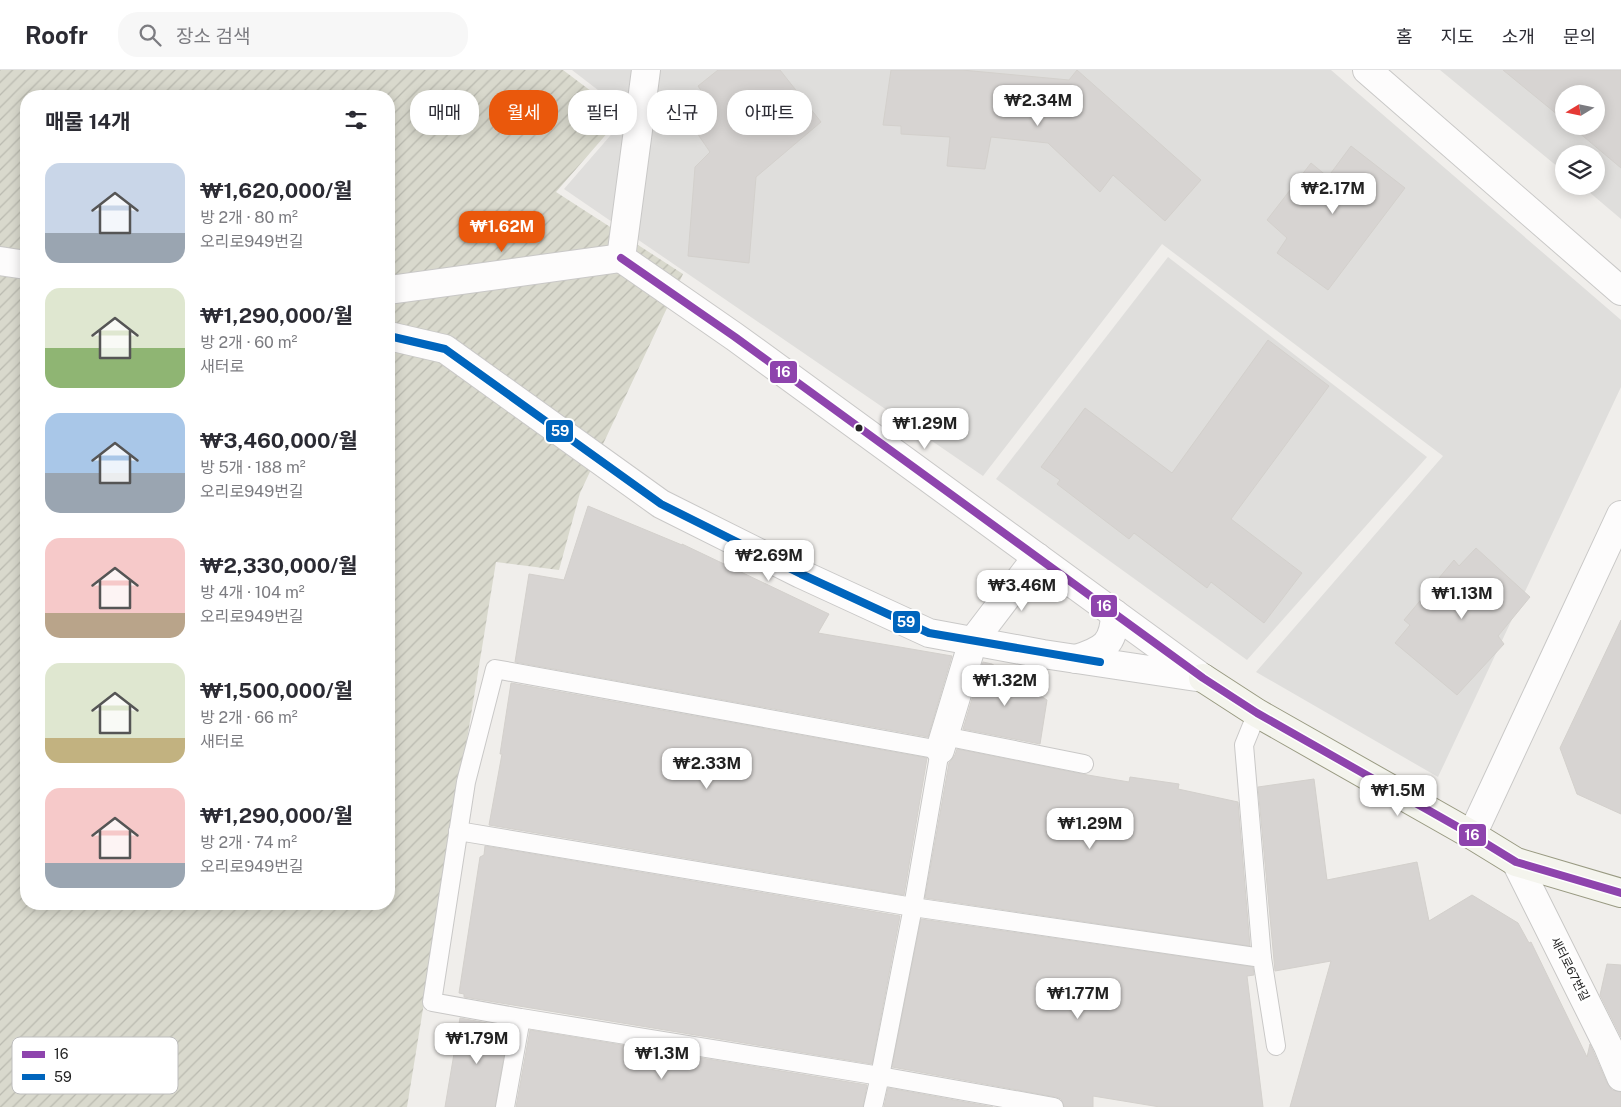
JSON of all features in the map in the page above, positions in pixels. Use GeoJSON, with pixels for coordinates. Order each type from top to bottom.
{"type":"FeatureCollection","features":[{"type":"Feature","properties":{"kind":"street"},"geometry":{"type":"LineString","coordinates":[[621,258],[646,70]]}},
{"type":"Feature","properties":{"kind":"street"},"geometry":{"type":"LineString","coordinates":[[1367,70],[1621,290]]}},
{"type":"Feature","properties":{"kind":"street"},"geometry":{"type":"LineString","coordinates":[[395,289],[621,258],[735,337],[1204,678],[1257,713],[1516,862],[1621,892]]}},
{"type":"Feature","properties":{"kind":"street"},"geometry":{"type":"LineString","coordinates":[[0,261],[20,265]]}},
{"type":"Feature","properties":{"kind":"street"},"geometry":{"type":"LineString","coordinates":[[395,338],[445,350],[661,504],[801,574],[930,633],[1204,678]]}},
{"type":"Feature","properties":{"kind":"street"},"geometry":{"type":"LineString","coordinates":[[1472,835],[1621,515]]}},
{"type":"Feature","properties":{"kind":"street"},"geometry":{"type":"LineString","coordinates":[[942,743],[973,641],[1037,557]]}},
{"type":"Feature","properties":{"kind":"street"},"geometry":{"type":"LineString","coordinates":[[1076,658],[1095,653],[1109,641],[1114,630],[1115,614]]}},
{"type":"Feature","properties":{"kind":"street","name":"새터로67번길"},"geometry":{"type":"LineString","coordinates":[[1516,862],[1608,1046],[1621,1077]]}},
{"type":"Feature","properties":{"kind":"lane"},"geometry":{"type":"LineString","coordinates":[[1054,1107],[880,1076],[432,1002],[466,782],[495,669],[942,743],[1084,764]]}},
{"type":"Feature","properties":{"kind":"lane"},"geometry":{"type":"LineString","coordinates":[[1257,713],[1244,745],[1262,958],[1276,1046]]}},
{"type":"Feature","properties":{"kind":"lane"},"geometry":{"type":"LineString","coordinates":[[873,1107],[913,907],[942,743]]}},
{"type":"Feature","properties":{"kind":"lane"},"geometry":{"type":"LineString","coordinates":[[458,831],[913,907],[1262,958]]}},
{"type":"Feature","properties":{"kind":"lane"},"geometry":{"type":"LineString","coordinates":[[505,1107],[521,1018]]}},
{"type":"Feature","properties":{"kind":"shaded area"},"geometry":{"type":"Polygon","coordinates":[[[0,70],[563,70],[590,90],[568,90],[568,135],[606,135],[556,192],[683,274],[580,493],[559,570],[496,562],[407,1107],[0,1107],[0,70]]]}},
{"type":"Feature","properties":{"kind":"shaded area"},"geometry":{"type":"Polygon","coordinates":[[[572,70],[1331,70],[1621,320],[1621,387],[1438,777],[1256,672],[1443,456],[1162,244],[983,476],[564,189],[611,135],[637,135],[637,90],[598,90],[572,70]]]}},
{"type":"Feature","properties":{"kind":"shaded area"},"geometry":{"type":"Polygon","coordinates":[[[1440,70],[1621,70],[1621,219],[1593,195],[1605,195],[1605,145],[1555,145],[1555,165],[1440,70]]]}},
{"type":"Feature","properties":{"kind":"shaded area"},"geometry":{"type":"Polygon","coordinates":[[[1168,257],[1427,457],[1247,660],[996,479],[1168,257]]]}},
{"type":"Feature","properties":{"kind":"building"},"geometry":{"type":"Polygon","coordinates":[[[718,70],[780,70],[796,90],[727,90],[727,135],[806,135],[756,177],[749,263],[688,256],[695,167],[710,152],[698,135],[717,135],[717,90],[701,90],[698,86],[718,70]]]}},
{"type":"Feature","properties":{"kind":"building"},"geometry":{"type":"Polygon","coordinates":[[[891,70],[962,70],[1069,80],[1077,70],[1201,180],[1165,221],[1113,175],[1100,192],[1048,143],[991,137],[985,169],[947,166],[950,137],[901,134],[901,126],[883,125],[891,70]]]}},
{"type":"Feature","properties":{"kind":"building"},"geometry":{"type":"Polygon","coordinates":[[[1503,70],[1621,70],[1621,168],[1605,155],[1605,145],[1594,145],[1582,135],[1605,135],[1605,85],[1555,85],[1555,113],[1503,70]]]}},
{"type":"Feature","properties":{"kind":"building"},"geometry":{"type":"Polygon","coordinates":[[[812,111],[821,122],[812,130],[812,111]]]}},
{"type":"Feature","properties":{"kind":"building"},"geometry":{"type":"Polygon","coordinates":[[[1351,146],[1405,188],[1328,290],[1277,253],[1287,238],[1267,220],[1311,163],[1328,177],[1351,146]]]}},
{"type":"Feature","properties":{"kind":"building"},"geometry":{"type":"Polygon","coordinates":[[[1268,340],[1329,386],[1231,519],[1302,573],[1264,623],[1211,582],[1207,588],[1134,533],[1129,539],[1057,484],[1060,480],[1041,467],[1085,408],[1172,473],[1268,340]]]}},
{"type":"Feature","properties":{"kind":"building"},"geometry":{"type":"Polygon","coordinates":[[[588,506],[682,544],[829,614],[818,633],[952,656],[928,737],[515,662],[529,574],[564,580],[588,506]]]}},
{"type":"Feature","properties":{"kind":"building"},"geometry":{"type":"Polygon","coordinates":[[[1476,548],[1530,597],[1498,636],[1504,644],[1457,695],[1395,643],[1410,625],[1404,620],[1454,560],[1459,566],[1476,548]]]}},
{"type":"Feature","properties":{"kind":"building"},"geometry":{"type":"Polygon","coordinates":[[[1621,620],[1621,814],[1577,794],[1560,748],[1621,620]]]}},
{"type":"Feature","properties":{"kind":"building"},"geometry":{"type":"Polygon","coordinates":[[[983,662],[992,664],[1047,700],[1040,744],[963,729],[983,662]]]}},
{"type":"Feature","properties":{"kind":"building"},"geometry":{"type":"Polygon","coordinates":[[[511,683],[927,758],[904,895],[489,825],[502,754],[500,754],[511,683]]]}},
{"type":"Feature","properties":{"kind":"building"},"geometry":{"type":"Polygon","coordinates":[[[957,749],[1129,782],[1130,777],[1179,784],[1178,789],[1238,802],[1250,946],[925,898],[949,763],[957,749]]]}},
{"type":"Feature","properties":{"kind":"building"},"geometry":{"type":"Polygon","coordinates":[[[1314,779],[1327,880],[1417,862],[1429,921],[1472,895],[1518,923],[1529,943],[1531,942],[1587,1057],[1590,1044],[1607,1083],[1612,1090],[1621,1092],[1621,1107],[1290,1107],[1331,961],[1275,971],[1258,787],[1314,779]]]}},
{"type":"Feature","properties":{"kind":"building"},"geometry":{"type":"Polygon","coordinates":[[[485,846],[900,916],[872,1064],[464,997],[464,994],[459,993],[480,857],[484,855],[485,846]]]}},
{"type":"Feature","properties":{"kind":"building"},"geometry":{"type":"Polygon","coordinates":[[[921,919],[1253,967],[1254,975],[1247,976],[1263,1107],[1160,1107],[1093,1096],[1093,1107],[1064,1107],[1061,1099],[1056,1097],[892,1067],[921,919]]]}},
{"type":"Feature","properties":{"kind":"building"},"geometry":{"type":"Polygon","coordinates":[[[1607,964],[1621,965],[1621,1037],[1600,995],[1607,964]]]}},
{"type":"Feature","properties":{"kind":"building"},"geometry":{"type":"Polygon","coordinates":[[[460,1018],[509,1027],[495,1107],[445,1107],[460,1018]]]}},
{"type":"Feature","properties":{"kind":"building"},"geometry":{"type":"Polygon","coordinates":[[[530,1030],[867,1085],[863,1107],[516,1107],[530,1030]]]}},
{"type":"Feature","properties":{"kind":"building"},"geometry":{"type":"Polygon","coordinates":[[[888,1088],[993,1107],[884,1107],[888,1088]]]}},
{"type":"Feature","properties":{"kind":"transit line","name":"16"},"geometry":{"type":"LineString","coordinates":[[621,258],[735,337],[1203,678],[1257,713],[1516,862],[1621,893]]}},
{"type":"Feature","properties":{"kind":"transit line","name":"59"},"geometry":{"type":"LineString","coordinates":[[395,337],[445,349],[661,504],[801,574],[929,633],[1100,662]]}}]}
